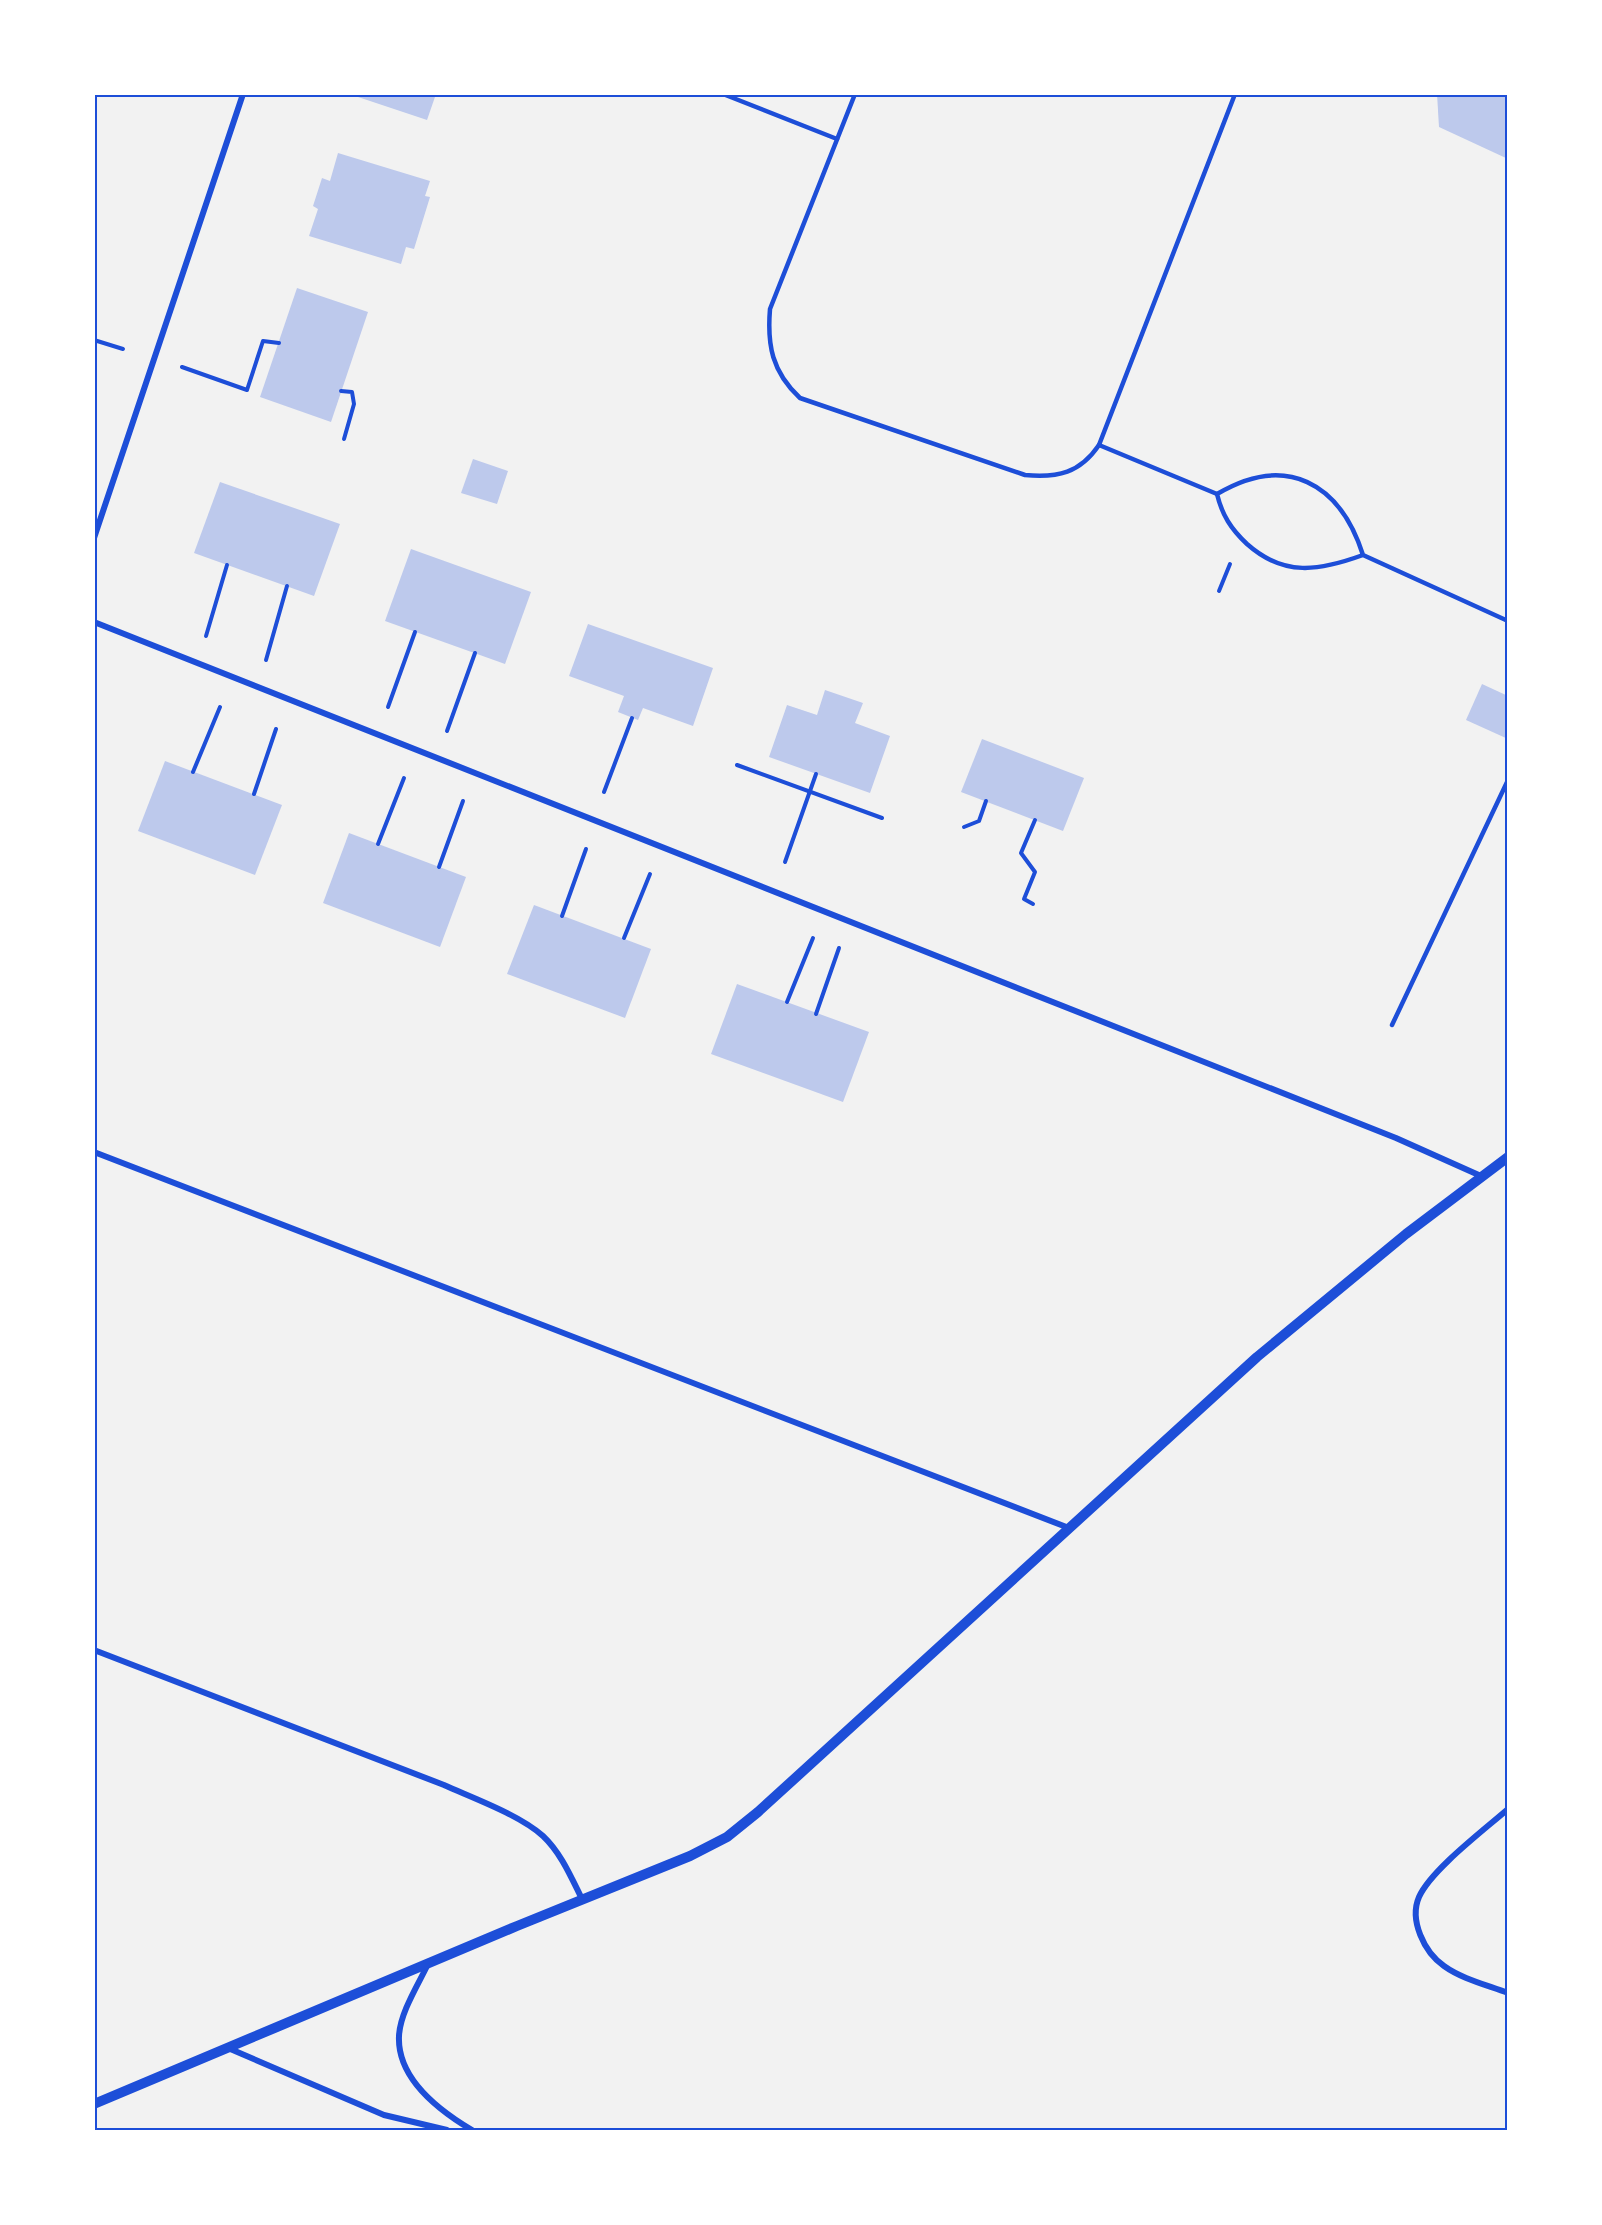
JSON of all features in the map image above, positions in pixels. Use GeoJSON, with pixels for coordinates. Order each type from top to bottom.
{"type":"FeatureCollection","features":[{"type":"Feature","properties":{"kind":"street"},"geometry":{"type":"LineString","coordinates":[[94,538],[243,94]]}},
{"type":"Feature","properties":{"kind":"street"},"geometry":{"type":"LineString","coordinates":[[94,622],[1396,1138],[1481,1176]]}},
{"type":"Feature","properties":{"kind":"street"},"geometry":{"type":"LineString","coordinates":[[94,1152],[1069,1528]]}},
{"type":"Feature","properties":{"kind":"street"},"geometry":{"type":"LineString","coordinates":[[94,2104],[429,1962],[690,1856],[727,1837],[767,1804],[1257,1357],[1346,1282],[1508,1157]]}},
{"type":"Feature","properties":{"kind":"street"},"geometry":{"type":"LineString","coordinates":[[94,1650],[444,1785],[498,1809],[543,1836],[565,1863],[582,1899]]}},
{"type":"Feature","properties":{"kind":"street"},"geometry":{"type":"LineString","coordinates":[[1508,1809],[1436,1875],[1419,1897],[1416,1915],[1417,1930],[1442,1965],[1508,1993]]}},
{"type":"Feature","properties":{"kind":"street"},"geometry":{"type":"LineString","coordinates":[[429,1962],[405,2014],[399,2035],[401,2056],[411,2075],[429,2099],[472,2130]]}},
{"type":"Feature","properties":{"kind":"street"},"geometry":{"type":"LineString","coordinates":[[228,2048],[384,2115],[447,2130]]}},
{"type":"Feature","properties":{"kind":"lane"},"geometry":{"type":"LineString","coordinates":[[723,94],[837,140]]}},
{"type":"Feature","properties":{"kind":"lane"},"geometry":{"type":"LineString","coordinates":[[855,94],[770,309],[768,337],[774,364],[785,384],[800,398],[1025,475],[1044,477],[1074,469],[1088,460],[1099,445],[1234,94]]}},
{"type":"Feature","properties":{"kind":"lane"},"geometry":{"type":"LineString","coordinates":[[1099,445],[1217,494]]}},
{"type":"Feature","properties":{"kind":"lane"},"geometry":{"type":"LineString","coordinates":[[1217,494],[1252,477],[1278,475],[1301,480],[1321,489],[1338,504],[1349,520],[1363,555],[1508,621]]}},
{"type":"Feature","properties":{"kind":"lane"},"geometry":{"type":"LineString","coordinates":[[1217,494],[1221,511],[1232,530],[1270,561],[1290,568],[1314,567],[1338,564],[1363,555]]}},
{"type":"Feature","properties":{"kind":"lane"},"geometry":{"type":"LineString","coordinates":[[1392,1025],[1508,780]]}},
{"type":"Feature","properties":{"kind":"path"},"geometry":{"type":"LineString","coordinates":[[94,340],[123,349]]}},
{"type":"Feature","properties":{"kind":"path"},"geometry":{"type":"LineString","coordinates":[[182,367],[247,390],[262,341],[279,343]]}},
{"type":"Feature","properties":{"kind":"path"},"geometry":{"type":"LineString","coordinates":[[341,391],[352,392],[354,404],[344,439]]}},
{"type":"Feature","properties":{"kind":"path"},"geometry":{"type":"LineString","coordinates":[[206,636],[227,565]]}},
{"type":"Feature","properties":{"kind":"path"},"geometry":{"type":"LineString","coordinates":[[266,660],[287,586]]}},
{"type":"Feature","properties":{"kind":"path"},"geometry":{"type":"LineString","coordinates":[[388,707],[415,632]]}},
{"type":"Feature","properties":{"kind":"path"},"geometry":{"type":"LineString","coordinates":[[447,731],[475,653]]}},
{"type":"Feature","properties":{"kind":"path"},"geometry":{"type":"LineString","coordinates":[[193,772],[220,707]]}},
{"type":"Feature","properties":{"kind":"path"},"geometry":{"type":"LineString","coordinates":[[604,792],[632,718]]}},
{"type":"Feature","properties":{"kind":"path"},"geometry":{"type":"LineString","coordinates":[[254,795],[276,729]]}},
{"type":"Feature","properties":{"kind":"path"},"geometry":{"type":"LineString","coordinates":[[737,765],[809,794],[882,818]]}},
{"type":"Feature","properties":{"kind":"path"},"geometry":{"type":"LineString","coordinates":[[785,862],[816,774]]}},
{"type":"Feature","properties":{"kind":"path"},"geometry":{"type":"LineString","coordinates":[[378,844],[404,778]]}},
{"type":"Feature","properties":{"kind":"path"},"geometry":{"type":"LineString","coordinates":[[439,867],[462,801]]}},
{"type":"Feature","properties":{"kind":"path"},"geometry":{"type":"LineString","coordinates":[[964,827],[979,821],[986,801]]}},
{"type":"Feature","properties":{"kind":"path"},"geometry":{"type":"LineString","coordinates":[[1033,904],[1024,898],[1035,872],[1021,853],[1035,820]]}},
{"type":"Feature","properties":{"kind":"path"},"geometry":{"type":"LineString","coordinates":[[562,916],[586,849]]}},
{"type":"Feature","properties":{"kind":"path"},"geometry":{"type":"LineString","coordinates":[[624,938],[650,874]]}},
{"type":"Feature","properties":{"kind":"path"},"geometry":{"type":"LineString","coordinates":[[787,1002],[813,938]]}},
{"type":"Feature","properties":{"kind":"path"},"geometry":{"type":"LineString","coordinates":[[816,1014],[839,948]]}},
{"type":"Feature","properties":{"kind":"building"},"geometry":{"type":"Polygon","coordinates":[[[359,94],[436,94],[427,120],[358,97],[359,94]]]}},
{"type":"Feature","properties":{"kind":"building"},"geometry":{"type":"Polygon","coordinates":[[[1437,94],[1508,94],[1508,159],[1439,127],[1437,94]]]}},
{"type":"Feature","properties":{"kind":"building"},"geometry":{"type":"Polygon","coordinates":[[[338,153],[430,181],[425,196],[430,197],[414,249],[406,247],[401,264],[309,236],[318,209],[313,206],[322,178],[330,181],[338,153]]]}},
{"type":"Feature","properties":{"kind":"building"},"geometry":{"type":"Polygon","coordinates":[[[297,288],[368,312],[331,422],[260,397],[297,288]]]}},
{"type":"Feature","properties":{"kind":"building"},"geometry":{"type":"Polygon","coordinates":[[[473,459],[508,471],[497,504],[461,493],[473,459]]]}},
{"type":"Feature","properties":{"kind":"building"},"geometry":{"type":"Polygon","coordinates":[[[220,482],[340,524],[314,596],[194,553],[220,482]]]}},
{"type":"Feature","properties":{"kind":"building"},"geometry":{"type":"Polygon","coordinates":[[[411,549],[531,592],[505,664],[385,621],[411,549]]]}},
{"type":"Feature","properties":{"kind":"building"},"geometry":{"type":"Polygon","coordinates":[[[588,624],[713,668],[693,726],[643,708],[638,720],[618,712],[624,696],[569,676],[588,624]]]}},
{"type":"Feature","properties":{"kind":"building"},"geometry":{"type":"Polygon","coordinates":[[[1482,684],[1508,696],[1508,739],[1466,720],[1482,684]]]}},
{"type":"Feature","properties":{"kind":"building"},"geometry":{"type":"Polygon","coordinates":[[[825,690],[863,703],[855,723],[890,736],[870,793],[769,757],[787,705],[817,715],[825,690]]]}},
{"type":"Feature","properties":{"kind":"building"},"geometry":{"type":"Polygon","coordinates":[[[982,739],[1084,778],[1063,831],[961,792],[982,739]]]}},
{"type":"Feature","properties":{"kind":"building"},"geometry":{"type":"Polygon","coordinates":[[[165,761],[282,805],[255,875],[138,831],[165,761]]]}},
{"type":"Feature","properties":{"kind":"building"},"geometry":{"type":"Polygon","coordinates":[[[349,833],[466,877],[440,947],[323,903],[349,833]]]}},
{"type":"Feature","properties":{"kind":"building"},"geometry":{"type":"Polygon","coordinates":[[[534,905],[651,949],[625,1018],[507,974],[534,905]]]}},
{"type":"Feature","properties":{"kind":"building"},"geometry":{"type":"Polygon","coordinates":[[[737,984],[869,1032],[843,1102],[711,1054],[737,984]]]}}]}
